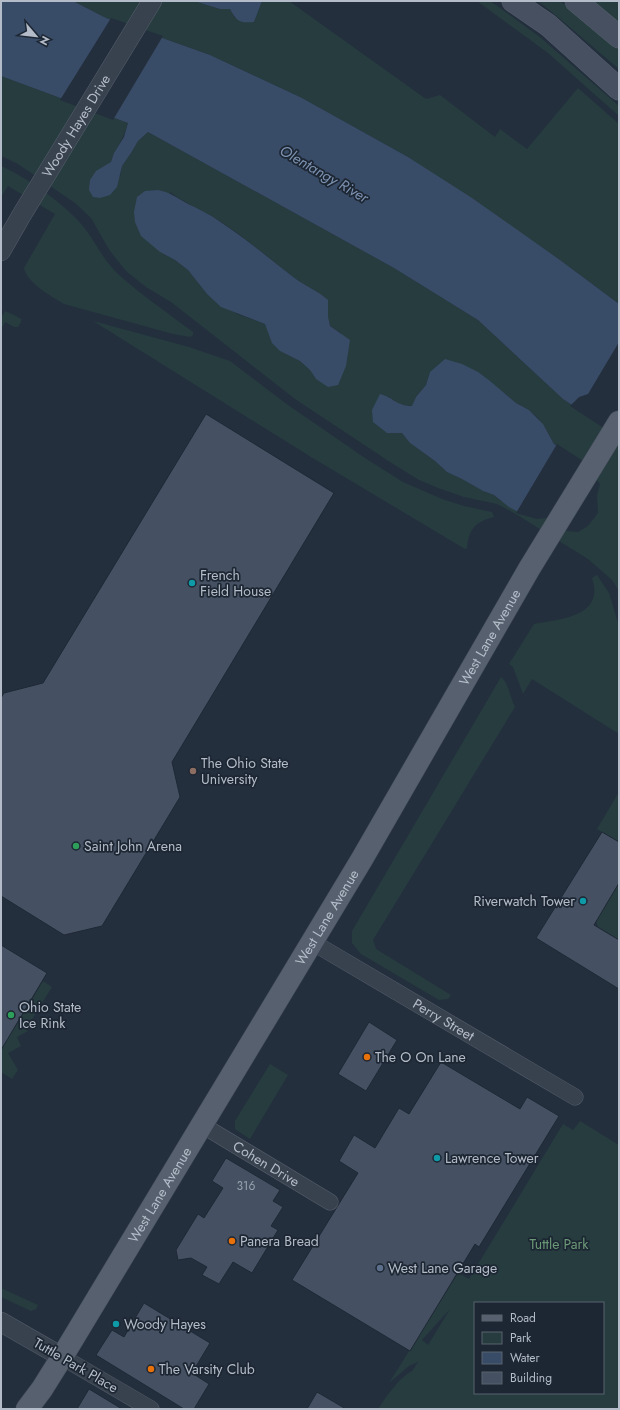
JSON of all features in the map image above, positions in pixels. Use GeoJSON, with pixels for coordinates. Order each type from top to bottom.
{"type":"FeatureCollection","features":[{"type":"Feature","properties":{"kind":"main road"},"geometry":{"type":"LineString","coordinates":[[513,1],[548,25],[619,89]]}},
{"type":"Feature","properties":{"kind":"main road"},"geometry":{"type":"LineString","coordinates":[[576,1],[619,37]]}},
{"type":"Feature","properties":{"kind":"main road","name":"West Lane Avenue"},"geometry":{"type":"LineString","coordinates":[[27,1409],[42,1389],[62,1357],[362,859],[529,569],[619,422]]}},
{"type":"Feature","properties":{"kind":"street","name":"Woody Hayes Drive"},"geometry":{"type":"LineString","coordinates":[[1,251],[152,1]]}},
{"type":"Feature","properties":{"kind":"street","name":"Perry Street"},"geometry":{"type":"LineString","coordinates":[[312,942],[575,1097]]}},
{"type":"Feature","properties":{"kind":"street","name":"Cohen Drive"},"geometry":{"type":"LineString","coordinates":[[202,1125],[330,1202]]}},
{"type":"Feature","properties":{"kind":"street","name":"Tuttle Park Place"},"geometry":{"type":"LineString","coordinates":[[1,1322],[151,1409]]}},
{"type":"Feature","properties":{"kind":"green space"},"geometry":{"type":"Polygon","coordinates":[[[73,1],[194,1],[220,9],[230,9],[235,18],[254,22],[262,1],[289,1],[426,99],[440,95],[495,137],[500,129],[527,149],[578,88],[619,124],[619,304],[560,260],[408,157],[302,98],[210,55],[106,18],[73,1]]]}},
{"type":"Feature","properties":{"kind":"green space"},"geometry":{"type":"Polygon","coordinates":[[[477,1],[490,1],[541,38],[619,106],[619,116],[548,53],[477,1]]]}},
{"type":"Feature","properties":{"kind":"green space"},"geometry":{"type":"Polygon","coordinates":[[[538,1],[560,1],[612,43],[619,49],[619,69],[559,18],[538,1]]]}},
{"type":"Feature","properties":{"kind":"green space"},"geometry":{"type":"Polygon","coordinates":[[[591,1],[619,1],[619,24],[591,1]]]}},
{"type":"Feature","properties":{"kind":"green space"},"geometry":{"type":"Polygon","coordinates":[[[1,76],[128,123],[111,162],[120,177],[122,166],[138,141],[148,132],[394,268],[478,320],[563,399],[619,436],[619,591],[612,580],[588,559],[514,513],[497,504],[464,497],[419,480],[295,399],[171,302],[146,287],[126,271],[110,251],[91,218],[75,203],[18,164],[1,156],[1,76]],[[170,192],[160,252],[175,260],[188,270],[207,294],[237,314],[265,324],[280,351],[300,361],[310,370],[316,379],[341,333],[330,326],[327,300],[319,293],[296,279],[223,224],[170,192]],[[430,372],[426,385],[416,397],[413,406],[399,404],[388,396],[387,433],[402,433],[410,443],[435,461],[447,472],[483,491],[494,495],[501,501],[574,458],[554,444],[538,418],[504,393],[430,372]]]}},
{"type":"Feature","properties":{"kind":"green space"},"geometry":{"type":"Polygon","coordinates":[[[1,166],[35,185],[58,202],[86,230],[118,274],[145,297],[193,332],[193,335],[190,337],[173,334],[64,304],[35,284],[26,274],[24,268],[55,214],[8,186],[1,197],[1,166]]]}},
{"type":"Feature","properties":{"kind":"green space"},"geometry":{"type":"Polygon","coordinates":[[[5,311],[21,319],[18,327],[14,327],[5,322],[1,329],[1,318],[5,311]]]}},
{"type":"Feature","properties":{"kind":"green space"},"geometry":{"type":"Polygon","coordinates":[[[93,321],[189,347],[230,361],[288,405],[403,482],[442,499],[464,506],[492,512],[494,517],[482,521],[474,527],[469,536],[467,548],[465,549],[311,457],[93,321]]]}},
{"type":"Feature","properties":{"kind":"green space"},"geometry":{"type":"Polygon","coordinates":[[[597,575],[609,593],[619,626],[619,734],[532,679],[523,694],[513,667],[509,664],[534,624],[567,618],[578,614],[586,608],[592,601],[594,591],[592,578],[597,575]]]}},
{"type":"Feature","properties":{"kind":"green space"},"geometry":{"type":"Polygon","coordinates":[[[501,677],[508,687],[515,707],[373,940],[376,949],[451,995],[448,999],[439,1000],[361,954],[352,943],[352,931],[501,677]]]}},
{"type":"Feature","properties":{"kind":"green space"},"geometry":{"type":"Polygon","coordinates":[[[619,792],[619,842],[597,829],[619,792]]]}},
{"type":"Feature","properties":{"kind":"green space"},"geometry":{"type":"Polygon","coordinates":[[[619,883],[619,940],[598,927],[596,920],[619,883]]]}},
{"type":"Feature","properties":{"kind":"green space"},"geometry":{"type":"Polygon","coordinates":[[[43,981],[52,987],[26,1029],[28,1031],[17,1037],[21,1046],[8,1053],[18,1070],[12,1079],[1,1072],[1,1050],[43,981]]]}},
{"type":"Feature","properties":{"kind":"green space"},"geometry":{"type":"Polygon","coordinates":[[[270,1064],[288,1075],[250,1139],[235,1129],[235,1121],[270,1064]]]}},
{"type":"Feature","properties":{"kind":"green space","name":"Tuttle Park"},"geometry":{"type":"Polygon","coordinates":[[[580,1121],[619,1145],[619,1409],[378,1409],[398,1382],[412,1371],[418,1362],[409,1366],[389,1383],[458,1273],[469,1279],[563,1124],[573,1130],[580,1121]],[[450,1309],[422,1340],[428,1345],[450,1309]]]}},
{"type":"Feature","properties":{"kind":"green space"},"geometry":{"type":"Polygon","coordinates":[[[1,1288],[38,1305],[36,1309],[31,1311],[1,1297],[1,1288]]]}},
{"type":"Feature","properties":{"kind":"water","name":"Olentangy River"},"geometry":{"type":"Polygon","coordinates":[[[1,1],[73,1],[106,18],[210,55],[302,98],[408,157],[472,198],[619,304],[619,436],[563,399],[478,320],[394,268],[148,132],[138,141],[122,166],[117,187],[110,195],[100,198],[93,197],[89,190],[90,180],[96,171],[111,162],[114,153],[124,137],[128,123],[1,76],[1,1]]]}},
{"type":"Feature","properties":{"kind":"water"},"geometry":{"type":"Polygon","coordinates":[[[194,1],[262,1],[254,22],[242,22],[235,17],[230,9],[220,9],[194,1]]]}},
{"type":"Feature","properties":{"kind":"water"},"geometry":{"type":"Polygon","coordinates":[[[158,190],[171,194],[213,217],[296,279],[328,300],[328,316],[330,326],[350,340],[346,366],[338,385],[328,387],[316,379],[310,370],[300,361],[280,351],[272,343],[265,324],[221,307],[207,294],[188,270],[175,260],[160,252],[141,236],[135,222],[134,212],[137,197],[145,191],[158,190]]]}},
{"type":"Feature","properties":{"kind":"water"},"geometry":{"type":"Polygon","coordinates":[[[445,359],[462,364],[478,372],[516,403],[529,410],[543,424],[554,444],[574,458],[549,516],[518,512],[494,495],[483,491],[447,472],[435,461],[410,443],[402,433],[387,433],[373,422],[372,410],[380,394],[402,405],[412,406],[416,397],[426,385],[430,372],[445,359]]]}},
{"type":"Feature","properties":{"kind":"pier"},"geometry":{"type":"Polygon","coordinates":[[[111,18],[163,36],[113,120],[60,100],[111,18]]]}},
{"type":"Feature","properties":{"kind":"pier"},"geometry":{"type":"Polygon","coordinates":[[[619,342],[619,438],[570,406],[579,397],[588,394],[619,342]]]}},
{"type":"Feature","properties":{"kind":"pier"},"geometry":{"type":"Polygon","coordinates":[[[557,444],[583,461],[600,484],[597,496],[598,513],[588,526],[578,532],[567,531],[548,518],[537,519],[516,513],[557,444]]]}},
{"type":"Feature","properties":{"kind":"building"},"geometry":{"type":"Polygon","coordinates":[[[206,414],[334,493],[172,762],[180,797],[102,926],[64,935],[1,896],[1,698],[4,693],[43,683],[206,414]]]}},
{"type":"Feature","properties":{"kind":"building","name":"Riverwatch Tower"},"geometry":{"type":"Polygon","coordinates":[[[602,832],[619,842],[619,883],[594,925],[619,940],[619,989],[536,938],[602,832]]]}},
{"type":"Feature","properties":{"kind":"building","name":"Ohio State Ice Rink"},"geometry":{"type":"Polygon","coordinates":[[[1,945],[47,973],[1,1050],[1,945]]]}},
{"type":"Feature","properties":{"kind":"building","name":"The O On Lane"},"geometry":{"type":"Polygon","coordinates":[[[369,1022],[397,1040],[366,1091],[338,1074],[369,1022]]]}},
{"type":"Feature","properties":{"kind":"building"},"geometry":{"type":"Polygon","coordinates":[[[441,1062],[520,1109],[527,1097],[559,1116],[479,1247],[475,1244],[410,1351],[292,1280],[358,1173],[339,1161],[354,1135],[375,1148],[399,1108],[409,1114],[441,1062]]]}},
{"type":"Feature","properties":{"kind":"building","name":"Panera Bread"},"geometry":{"type":"Polygon","coordinates":[[[226,1158],[280,1190],[273,1201],[283,1207],[271,1226],[278,1230],[252,1273],[233,1262],[219,1284],[202,1275],[207,1267],[191,1258],[178,1260],[176,1250],[198,1214],[204,1218],[223,1188],[212,1181],[226,1158]]]}},
{"type":"Feature","properties":{"kind":"building"},"geometry":{"type":"Polygon","coordinates":[[[144,1303],[210,1343],[192,1373],[209,1384],[194,1409],[184,1409],[96,1355],[112,1330],[124,1337],[144,1303]]]}},
{"type":"Feature","properties":{"kind":"building"},"geometry":{"type":"Polygon","coordinates":[[[89,1389],[122,1409],[77,1409],[89,1389]]]}},
{"type":"Feature","properties":{"kind":"building"},"geometry":{"type":"Polygon","coordinates":[[[317,1392],[346,1409],[307,1409],[317,1392]]]}},
{"type":"Feature","properties":{"kind":"place","name":"French Field House"},"geometry":{"type":"Point","coordinates":[192,583]}},
{"type":"Feature","properties":{"kind":"place","name":"The Ohio State University"},"geometry":{"type":"Point","coordinates":[193,771]}},
{"type":"Feature","properties":{"kind":"place","name":"Saint John Arena"},"geometry":{"type":"Point","coordinates":[76,846]}},
{"type":"Feature","properties":{"kind":"place","name":"Riverwatch Tower"},"geometry":{"type":"Point","coordinates":[583,901]}},
{"type":"Feature","properties":{"kind":"place","name":"Ohio State Ice Rink"},"geometry":{"type":"Point","coordinates":[11,1015]}},
{"type":"Feature","properties":{"kind":"place","name":"The O On Lane"},"geometry":{"type":"Point","coordinates":[367,1057]}},
{"type":"Feature","properties":{"kind":"place","name":"Lawrence Tower"},"geometry":{"type":"Point","coordinates":[437,1158]}},
{"type":"Feature","properties":{"kind":"place","name":"Panera Bread"},"geometry":{"type":"Point","coordinates":[232,1241]}},
{"type":"Feature","properties":{"kind":"place","name":"West Lane Garage"},"geometry":{"type":"Point","coordinates":[380,1268]}},
{"type":"Feature","properties":{"kind":"place","name":"Woody Hayes"},"geometry":{"type":"Point","coordinates":[116,1324]}},
{"type":"Feature","properties":{"kind":"place","name":"The Varsity Club"},"geometry":{"type":"Point","coordinates":[151,1369]}}]}
